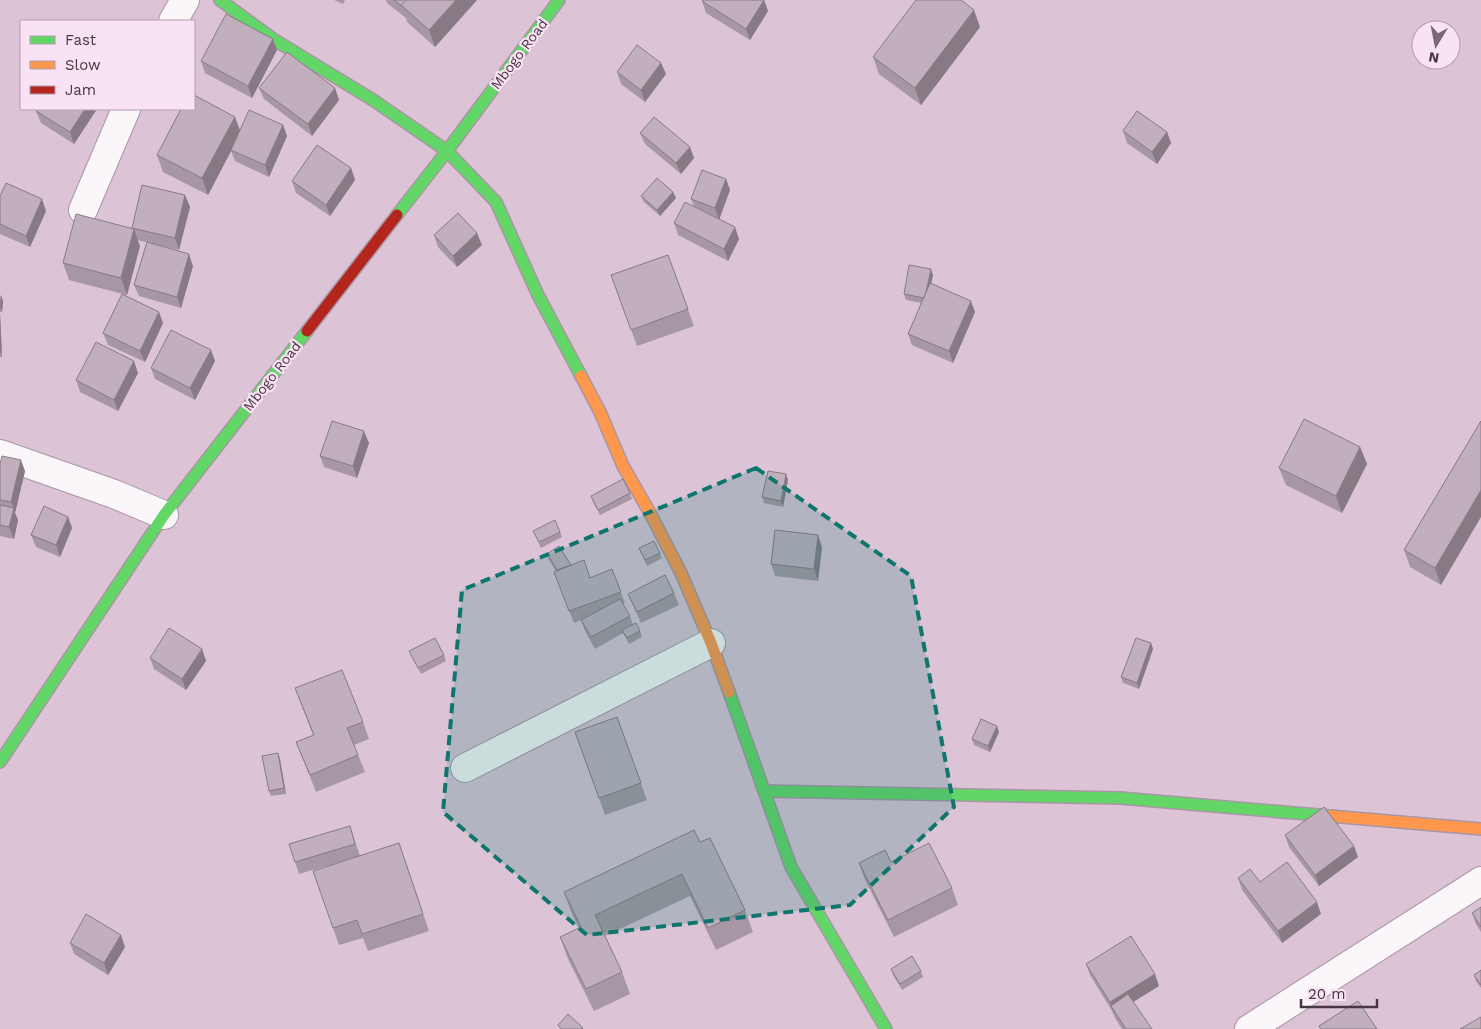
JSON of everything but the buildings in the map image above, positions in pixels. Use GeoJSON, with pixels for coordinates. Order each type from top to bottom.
{"type":"FeatureCollection","features":[{"type":"Feature","properties":{"kind":"street"},"geometry":{"type":"LineString","coordinates":[[174,20],[186,0]]}},
{"type":"Feature","properties":{"kind":"street"},"geometry":{"type":"LineString","coordinates":[[220,0],[273,39],[373,100],[447,151],[496,202],[538,295],[600,412],[623,466],[681,573],[712,643],[791,867],[886,1029]]}},
{"type":"Feature","properties":{"kind":"street","name":"Mbogo Road"},"geometry":{"type":"LineString","coordinates":[[0,762],[164,516],[447,151],[559,0]]}},
{"type":"Feature","properties":{"kind":"street"},"geometry":{"type":"LineString","coordinates":[[83,210],[126,110]]}},
{"type":"Feature","properties":{"kind":"street"},"geometry":{"type":"LineString","coordinates":[[0,454],[114,494],[164,516]]}},
{"type":"Feature","properties":{"kind":"street"},"geometry":{"type":"LineString","coordinates":[[466,768],[712,643]]}},
{"type":"Feature","properties":{"kind":"street"},"geometry":{"type":"LineString","coordinates":[[764,791],[1120,798],[1481,828]]}},
{"type":"Feature","properties":{"kind":"street"},"geometry":{"type":"LineString","coordinates":[[1249,1029],[1481,881]]}},
{"type":"Feature","properties":{"kind":"highlighted area"},"geometry":{"type":"Polygon","coordinates":[[[756,468],[911,576],[954,807],[850,905],[587,935],[443,812],[462,590],[756,468]]]}},
{"type":"Feature","properties":{"kind":"traffic: fast"},"geometry":{"type":"LineString","coordinates":[[220,0],[273,39],[373,100],[447,151],[496,202],[538,295],[581,376]]}},
{"type":"Feature","properties":{"kind":"traffic: fast"},"geometry":{"type":"LineString","coordinates":[[397,215],[559,0]]}},
{"type":"Feature","properties":{"kind":"traffic: fast"},"geometry":{"type":"LineString","coordinates":[[0,762],[164,515],[307,331]]}},
{"type":"Feature","properties":{"kind":"traffic: fast"},"geometry":{"type":"LineString","coordinates":[[729,692],[791,867],[886,1029]]}},
{"type":"Feature","properties":{"kind":"traffic: fast"},"geometry":{"type":"LineString","coordinates":[[764,791],[1120,798],[1330,816]]}},
{"type":"Feature","properties":{"kind":"traffic: slow"},"geometry":{"type":"LineString","coordinates":[[581,376],[600,412],[623,466],[681,573],[711,643],[729,692]]}},
{"type":"Feature","properties":{"kind":"traffic: slow"},"geometry":{"type":"LineString","coordinates":[[1330,816],[1481,829]]}},
{"type":"Feature","properties":{"kind":"traffic: jam"},"geometry":{"type":"LineString","coordinates":[[307,331],[397,215]]}}]}
